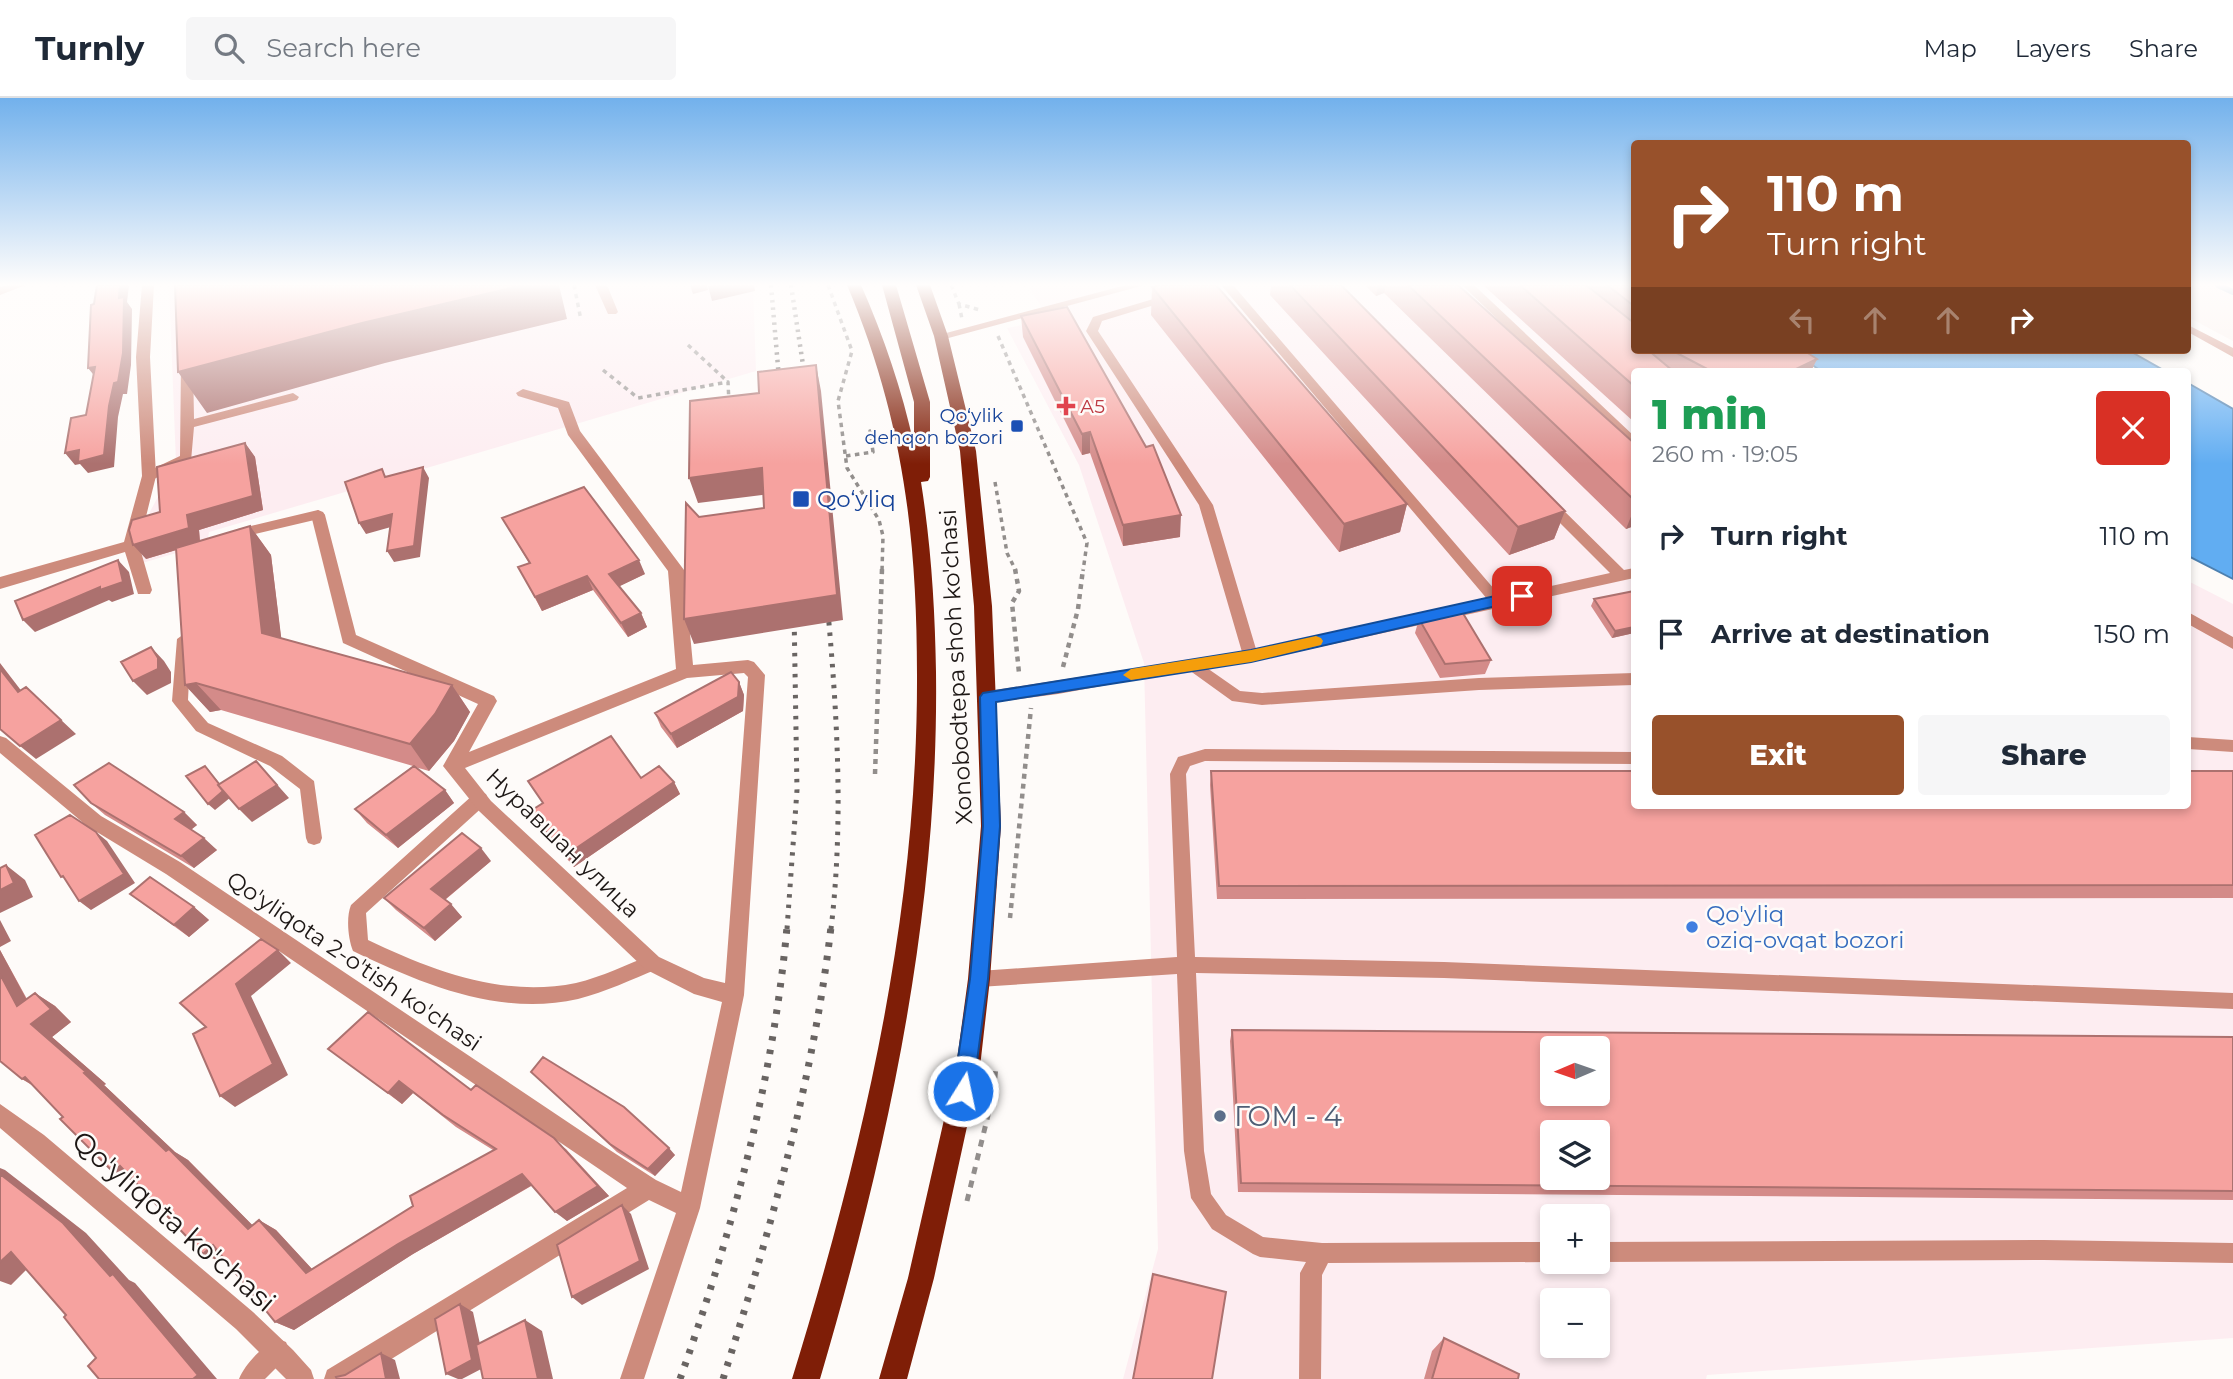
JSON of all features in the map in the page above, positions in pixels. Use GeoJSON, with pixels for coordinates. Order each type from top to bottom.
{"type":"FeatureCollection","features":[{"type":"Feature","properties":{"kind":"highway","name":"Xonobodtepa shoh ko'chasi"},"geometry":{"type":"LineString","coordinates":[[806,1379],[867,1165],[906,958],[921,845],[928,668],[922,545],[901,411],[879,345]]}},
{"type":"Feature","properties":{"kind":"highway"},"geometry":{"type":"LineString","coordinates":[[907,345],[922,402],[922,545]]}},
{"type":"Feature","properties":{"kind":"highway","name":"Xonobodtepa shoh ko'chasi"},"geometry":{"type":"LineString","coordinates":[[893,1379],[948,1166],[968,1067],[979,979],[991,826],[988,697],[979,560],[968,451],[943,345]]}},
{"type":"Feature","properties":{"kind":"street"},"geometry":{"type":"LineString","coordinates":[[144,345],[149,476],[131,545],[144,590]]}},
{"type":"Feature","properties":{"kind":"street"},"geometry":{"type":"LineString","coordinates":[[523,393],[564,405],[573,432],[676,570],[685,672]]}},
{"type":"Feature","properties":{"kind":"street","name":"Нуравшан улица"},"geometry":{"type":"LineString","coordinates":[[318,515],[349,639],[488,701],[452,766],[480,799],[652,963],[701,987],[734,995]]}},
{"type":"Feature","properties":{"kind":"street"},"geometry":{"type":"LineString","coordinates":[[0,583],[131,545]]}},
{"type":"Feature","properties":{"kind":"street"},"geometry":{"type":"LineString","coordinates":[[452,766],[685,672],[748,666],[757,675],[734,995],[689,1208],[632,1379]]}},
{"type":"Feature","properties":{"kind":"street","name":"Qo'yliqota 2-o'tish ko'chasi"},"geometry":{"type":"LineString","coordinates":[[0,743],[94,821],[173,868],[648,1188],[689,1208]]}},
{"type":"Feature","properties":{"kind":"street","name":"Qo'yliqota ko'chasi"},"geometry":{"type":"LineString","coordinates":[[0,1115],[36,1141],[135,1230],[278,1350],[302,1379]]}},
{"type":"Feature","properties":{"kind":"street"},"geometry":{"type":"LineString","coordinates":[[336,1379],[648,1188]]}},
{"type":"Feature","properties":{"kind":"lane"},"geometry":{"type":"LineString","coordinates":[[1101,345],[1206,505],[1251,656]]}},
{"type":"Feature","properties":{"kind":"lane"},"geometry":{"type":"LineString","coordinates":[[1278,345],[1497,600]]}},
{"type":"Feature","properties":{"kind":"lane"},"geometry":{"type":"LineString","coordinates":[[1531,345],[1631,440]]}},
{"type":"Feature","properties":{"kind":"lane"},"geometry":{"type":"LineString","coordinates":[[149,476],[186,458],[187,349]]}},
{"type":"Feature","properties":{"kind":"lane"},"geometry":{"type":"LineString","coordinates":[[188,425],[293,397]]}},
{"type":"Feature","properties":{"kind":"lane"},"geometry":{"type":"LineString","coordinates":[[1533,489],[1628,574]]}},
{"type":"Feature","properties":{"kind":"lane"},"geometry":{"type":"LineString","coordinates":[[214,546],[243,532],[318,515]]}},
{"type":"Feature","properties":{"kind":"lane"},"geometry":{"type":"LineString","coordinates":[[988,697],[1251,656],[1497,600],[1628,574]]}},
{"type":"Feature","properties":{"kind":"lane"},"geometry":{"type":"LineString","coordinates":[[2191,619],[2233,644]]}},
{"type":"Feature","properties":{"kind":"lane"},"geometry":{"type":"LineString","coordinates":[[185,623],[180,701],[202,726],[276,761],[308,786],[314,838]]}},
{"type":"Feature","properties":{"kind":"lane"},"geometry":{"type":"LineString","coordinates":[[1191,664],[1237,697],[1262,699],[1479,684],[1631,679]]}},
{"type":"Feature","properties":{"kind":"lane"},"geometry":{"type":"LineString","coordinates":[[2191,743],[2233,746]]}},
{"type":"Feature","properties":{"kind":"lane"},"geometry":{"type":"LineString","coordinates":[[1540,1252],[1322,1253],[1260,1247],[1219,1222],[1201,1198],[1194,1152],[1178,774],[1184,762],[1205,755],[1631,758]]}},
{"type":"Feature","properties":{"kind":"lane"},"geometry":{"type":"LineString","coordinates":[[480,799],[357,910],[359,946],[415,972],[519,998],[576,991],[652,963]]}},
{"type":"Feature","properties":{"kind":"lane"},"geometry":{"type":"LineString","coordinates":[[979,979],[1185,965],[1444,970],[2233,1001]]}},
{"type":"Feature","properties":{"kind":"lane"},"geometry":{"type":"LineString","coordinates":[[1610,1252],[2044,1250],[2233,1253]]}},
{"type":"Feature","properties":{"kind":"lane"},"geometry":{"type":"LineString","coordinates":[[1310,1379],[1311,1273],[1322,1253]]}},
{"type":"Feature","properties":{"kind":"lane"},"geometry":{"type":"LineString","coordinates":[[250,1379],[278,1350]]}},
{"type":"Feature","properties":{"kind":"path"},"geometry":{"type":"LineString","coordinates":[[688,345],[728,382],[729,409]]}},
{"type":"Feature","properties":{"kind":"path"},"geometry":{"type":"LineString","coordinates":[[850,345],[852,358],[838,401],[846,456],[849,473],[880,520],[883,536],[881,667],[875,775]]}},
{"type":"Feature","properties":{"kind":"path"},"geometry":{"type":"LineString","coordinates":[[1001,345],[1087,543],[1078,609],[1058,688]]}},
{"type":"Feature","properties":{"kind":"path"},"geometry":{"type":"LineString","coordinates":[[603,370],[638,398],[728,382]]}},
{"type":"Feature","properties":{"kind":"path"},"geometry":{"type":"LineString","coordinates":[[846,456],[873,452],[870,432],[876,430]]}},
{"type":"Feature","properties":{"kind":"shaded area"},"geometry":{"type":"Polygon","coordinates":[[[171,345],[755,345],[756,371],[209,532],[207,544],[139,564],[137,536],[176,463],[171,345]]]}},
{"type":"Feature","properties":{"kind":"shaded area","name":"Qo'yliq oziq-ovqat bozori"},"geometry":{"type":"Polygon","coordinates":[[[1016,345],[1631,345],[1634,368],[1631,368],[1631,809],[2191,809],[2191,583],[2233,604],[2233,1338],[1707,1375],[1706,1379],[1123,1379],[1158,1249],[1144,663],[1079,465],[1016,345]]]}},
{"type":"Feature","properties":{"kind":"water"},"geometry":{"type":"Polygon","coordinates":[[[1797,354],[2135,354],[2160,368],[1817,368],[1797,354]]]}},
{"type":"Feature","properties":{"kind":"water"},"geometry":{"type":"Polygon","coordinates":[[[2191,385],[2233,409],[2233,579],[2191,558],[2191,385]]]}},
{"type":"Feature","properties":{"kind":"building"},"geometry":{"type":"Polygon","coordinates":[[[89,345],[123,345],[118,382],[114,383],[109,406],[104,455],[78,462],[79,450],[65,453],[71,418],[86,415],[95,367],[88,368],[89,345]]]}},
{"type":"Feature","properties":{"kind":"building"},"geometry":{"type":"Polygon","coordinates":[[[177,345],[280,345],[178,372],[177,345]]]}},
{"type":"Feature","properties":{"kind":"building"},"geometry":{"type":"Polygon","coordinates":[[[1036,345],[1088,345],[1146,447],[1153,445],[1181,515],[1123,525],[1090,432],[1082,434],[1036,345]]]}},
{"type":"Feature","properties":{"kind":"building"},"geometry":{"type":"Polygon","coordinates":[[[1199,345],[1268,345],[1407,504],[1344,524],[1199,345]]]}},
{"type":"Feature","properties":{"kind":"building"},"geometry":{"type":"Polygon","coordinates":[[[1346,345],[1400,345],[1565,511],[1518,527],[1346,345]]]}},
{"type":"Feature","properties":{"kind":"building"},"geometry":{"type":"Polygon","coordinates":[[[1471,345],[1525,345],[1631,440],[1631,497],[1471,345]]]}},
{"type":"Feature","properties":{"kind":"building"},"geometry":{"type":"Polygon","coordinates":[[[1587,345],[1631,345],[1631,354],[1653,354],[1669,368],[1631,368],[1631,383],[1587,345]]]}},
{"type":"Feature","properties":{"kind":"building"},"geometry":{"type":"Polygon","coordinates":[[[1679,354],[1809,354],[1817,359],[1798,368],[1705,368],[1679,354]]]}},
{"type":"Feature","properties":{"kind":"building"},"geometry":{"type":"Polygon","coordinates":[[[816,365],[837,595],[684,619],[686,503],[699,517],[764,508],[762,468],[689,478],[690,401],[759,393],[758,372],[816,365]]]}},
{"type":"Feature","properties":{"kind":"building"},"geometry":{"type":"Polygon","coordinates":[[[245,443],[253,496],[187,515],[189,528],[133,545],[129,530],[132,520],[160,512],[157,467],[245,443]]]}},
{"type":"Feature","properties":{"kind":"building"},"geometry":{"type":"Polygon","coordinates":[[[423,467],[414,546],[387,551],[392,514],[359,523],[345,482],[382,469],[385,477],[423,467]]]}},
{"type":"Feature","properties":{"kind":"building"},"geometry":{"type":"Polygon","coordinates":[[[584,487],[639,560],[609,574],[641,613],[621,623],[587,576],[535,597],[518,567],[530,563],[502,518],[584,487]]]}},
{"type":"Feature","properties":{"kind":"building"},"geometry":{"type":"Polygon","coordinates":[[[250,526],[262,633],[452,685],[435,714],[410,744],[196,683],[185,685],[176,548],[250,526]]]}},
{"type":"Feature","properties":{"kind":"building"},"geometry":{"type":"Polygon","coordinates":[[[118,560],[123,582],[100,590],[100,587],[23,620],[15,601],[118,560]]]}},
{"type":"Feature","properties":{"kind":"building"},"geometry":{"type":"Polygon","coordinates":[[[1631,592],[1631,628],[1615,631],[1594,599],[1631,592]]]}},
{"type":"Feature","properties":{"kind":"building"},"geometry":{"type":"Polygon","coordinates":[[[1461,610],[1491,660],[1445,664],[1419,619],[1461,610]]]}},
{"type":"Feature","properties":{"kind":"building"},"geometry":{"type":"Polygon","coordinates":[[[151,647],[158,658],[158,669],[133,681],[121,662],[151,647]]]}},
{"type":"Feature","properties":{"kind":"building"},"geometry":{"type":"Polygon","coordinates":[[[0,669],[18,692],[26,687],[61,720],[20,746],[0,729],[0,669]]]}},
{"type":"Feature","properties":{"kind":"building"},"geometry":{"type":"Polygon","coordinates":[[[731,672],[739,682],[738,697],[671,734],[655,713],[731,672]]]}},
{"type":"Feature","properties":{"kind":"building"},"geometry":{"type":"Polygon","coordinates":[[[611,736],[641,778],[659,766],[674,782],[566,855],[529,812],[543,803],[528,781],[611,736]]]}},
{"type":"Feature","properties":{"kind":"building"},"geometry":{"type":"Polygon","coordinates":[[[256,761],[277,785],[239,809],[218,785],[256,761]]]}},
{"type":"Feature","properties":{"kind":"building"},"geometry":{"type":"Polygon","coordinates":[[[109,763],[184,812],[175,819],[204,838],[181,856],[91,803],[74,785],[109,763]]]}},
{"type":"Feature","properties":{"kind":"building"},"geometry":{"type":"Polygon","coordinates":[[[205,766],[223,791],[208,804],[186,776],[205,766]]]}},
{"type":"Feature","properties":{"kind":"building"},"geometry":{"type":"Polygon","coordinates":[[[414,766],[445,790],[386,835],[355,809],[414,766]]]}},
{"type":"Feature","properties":{"kind":"building"},"geometry":{"type":"Polygon","coordinates":[[[1211,771],[1631,771],[1631,809],[2191,809],[2191,771],[2233,771],[2233,885],[1219,886],[1211,771]]]}},
{"type":"Feature","properties":{"kind":"building"},"geometry":{"type":"Polygon","coordinates":[[[70,815],[96,832],[124,874],[79,901],[35,835],[70,815]]]}},
{"type":"Feature","properties":{"kind":"building"},"geometry":{"type":"Polygon","coordinates":[[[462,833],[481,848],[431,889],[451,904],[424,928],[384,898],[462,833]]]}},
{"type":"Feature","properties":{"kind":"building"},"geometry":{"type":"Polygon","coordinates":[[[6,865],[14,883],[0,890],[0,868],[6,865]]]}},
{"type":"Feature","properties":{"kind":"building"},"geometry":{"type":"Polygon","coordinates":[[[150,877],[194,907],[174,925],[130,894],[150,877]]]}},
{"type":"Feature","properties":{"kind":"building"},"geometry":{"type":"Polygon","coordinates":[[[261,939],[278,950],[236,984],[273,1064],[220,1096],[193,1034],[206,1027],[180,1003],[261,939]]]}},
{"type":"Feature","properties":{"kind":"building"},"geometry":{"type":"Polygon","coordinates":[[[0,974],[17,1006],[35,993],[51,1009],[31,1024],[86,1072],[84,1073],[166,1151],[169,1149],[248,1229],[259,1220],[306,1273],[413,1206],[410,1196],[496,1149],[443,1115],[399,1081],[388,1093],[328,1049],[368,1012],[471,1090],[476,1085],[554,1138],[598,1186],[555,1212],[522,1174],[398,1244],[275,1322],[213,1245],[203,1254],[120,1166],[113,1172],[60,1119],[63,1117],[25,1077],[22,1079],[0,1061],[0,974]]]}},
{"type":"Feature","properties":{"kind":"building"},"geometry":{"type":"Polygon","coordinates":[[[1232,1030],[2233,1037],[2233,1191],[1610,1186],[1610,1120],[1540,1120],[1540,1185],[1241,1183],[1232,1030]]]}},
{"type":"Feature","properties":{"kind":"building"},"geometry":{"type":"Polygon","coordinates":[[[543,1057],[624,1107],[669,1148],[648,1169],[610,1144],[531,1072],[543,1057]]]}},
{"type":"Feature","properties":{"kind":"building"},"geometry":{"type":"Polygon","coordinates":[[[0,1174],[63,1223],[110,1276],[113,1274],[198,1375],[193,1379],[99,1379],[88,1366],[96,1358],[64,1317],[66,1315],[11,1252],[0,1262],[0,1174]]]}},
{"type":"Feature","properties":{"kind":"building"},"geometry":{"type":"Polygon","coordinates":[[[622,1205],[640,1261],[572,1297],[557,1245],[622,1205]]]}},
{"type":"Feature","properties":{"kind":"building"},"geometry":{"type":"Polygon","coordinates":[[[1153,1274],[1226,1292],[1212,1379],[1133,1379],[1153,1274]]]}},
{"type":"Feature","properties":{"kind":"building"},"geometry":{"type":"Polygon","coordinates":[[[460,1304],[472,1360],[446,1374],[435,1319],[460,1304]]]}},
{"type":"Feature","properties":{"kind":"building"},"geometry":{"type":"Polygon","coordinates":[[[525,1320],[538,1379],[483,1379],[476,1345],[525,1320]]]}},
{"type":"Feature","properties":{"kind":"building"},"geometry":{"type":"Polygon","coordinates":[[[1444,1338],[1519,1374],[1518,1379],[1432,1379],[1444,1338]]]}},
{"type":"Feature","properties":{"kind":"building"},"geometry":{"type":"Polygon","coordinates":[[[381,1353],[386,1379],[337,1379],[336,1377],[345,1375],[381,1353]]]}},
{"type":"Feature","properties":{"kind":"railway"},"geometry":{"type":"LineString","coordinates":[[776,345],[780,390]]}},
{"type":"Feature","properties":{"kind":"railway"},"geometry":{"type":"LineString","coordinates":[[800,345],[806,385]]}},
{"type":"Feature","properties":{"kind":"railway"},"geometry":{"type":"LineString","coordinates":[[827,601],[838,765],[837,847],[831,929]]}},
{"type":"Feature","properties":{"kind":"railway"},"geometry":{"type":"LineString","coordinates":[[787,929],[797,790],[794,610]]}},
{"type":"Feature","properties":{"kind":"railway"},"geometry":{"type":"LineString","coordinates":[[680,1379],[717,1269],[748,1156],[772,1042],[787,927]]}},
{"type":"Feature","properties":{"kind":"railway"},"geometry":{"type":"LineString","coordinates":[[723,1379],[788,1156],[813,1042],[831,927]]}},
{"type":"Feature","properties":{"kind":"slow traffic"},"geometry":{"type":"LineString","coordinates":[[1131,675],[1251,656],[1316,641]]}},
{"type":"Feature","properties":{"kind":"place","name":"А5"},"geometry":{"type":"Point","coordinates":[1066,406]}},
{"type":"Feature","properties":{"kind":"place","name":"Qo‘ylik dehqon bozori"},"geometry":{"type":"Point","coordinates":[1017,426]}},
{"type":"Feature","properties":{"kind":"place","name":"Qo‘yliq"},"geometry":{"type":"Point","coordinates":[801,499]}},
{"type":"Feature","properties":{"kind":"place","name":"Qo'yliq oziq-ovqat bozori"},"geometry":{"type":"Point","coordinates":[1692,927]}},
{"type":"Feature","properties":{"kind":"place","name":"ГОМ - 4"},"geometry":{"type":"Point","coordinates":[1220,1116]}},
{"type":"Feature","properties":{"kind":"route"},"geometry":{"type":"LineString","coordinates":[[963,1091],[979,979],[991,826],[988,697],[1251,656],[1522,596]]}}]}
